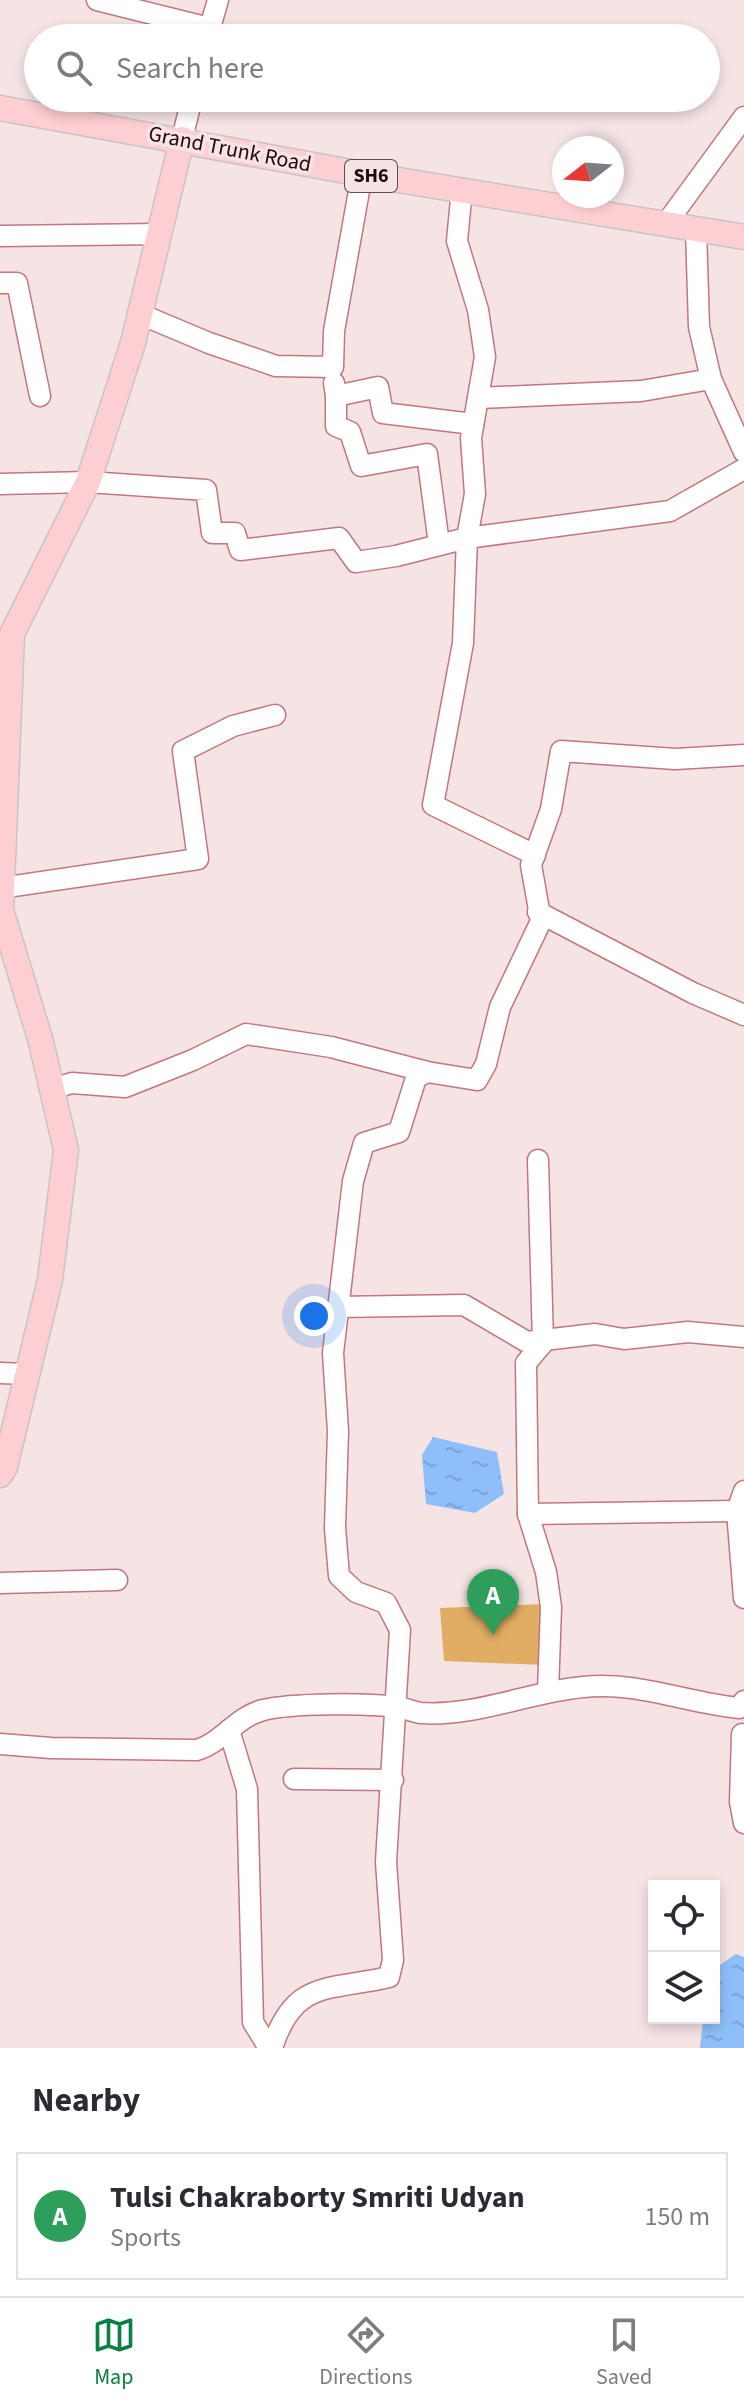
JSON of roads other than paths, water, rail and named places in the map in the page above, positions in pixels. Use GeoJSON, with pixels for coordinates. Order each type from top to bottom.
{"type":"FeatureCollection","features":[{"type":"Feature","properties":{"kind":"main road","name":"Grand Trunk Road"},"geometry":{"type":"LineString","coordinates":[[0,108],[362,174],[744,237]]}},
{"type":"Feature","properties":{"kind":"main road"},"geometry":{"type":"LineString","coordinates":[[0,1475],[5,1467],[50,1280],[66,1150],[1,900],[6,629],[88,482],[140,314],[182,139]]}},
{"type":"Feature","properties":{"kind":"street"},"geometry":{"type":"LineString","coordinates":[[97,0],[178,24]]}},
{"type":"Feature","properties":{"kind":"street"},"geometry":{"type":"LineString","coordinates":[[211,24],[218,0]]}},
{"type":"Feature","properties":{"kind":"street"},"geometry":{"type":"LineString","coordinates":[[182,139],[189,112]]}},
{"type":"Feature","properties":{"kind":"street"},"geometry":{"type":"LineString","coordinates":[[665,225],[744,117]]}},
{"type":"Feature","properties":{"kind":"street"},"geometry":{"type":"LineString","coordinates":[[362,174],[334,331],[336,426],[350,432],[361,466],[427,454],[439,544]]}},
{"type":"Feature","properties":{"kind":"street"},"geometry":{"type":"LineString","coordinates":[[462,189],[457,241],[478,310],[485,357],[471,438],[475,494],[467,538],[463,643],[433,805],[535,855]]}},
{"type":"Feature","properties":{"kind":"street"},"geometry":{"type":"LineString","coordinates":[[696,229],[699,327],[711,379],[744,452]]}},
{"type":"Feature","properties":{"kind":"street"},"geometry":{"type":"LineString","coordinates":[[0,236],[159,234]]}},
{"type":"Feature","properties":{"kind":"street"},"geometry":{"type":"LineString","coordinates":[[0,283],[17,283],[40,396]]}},
{"type":"Feature","properties":{"kind":"street"},"geometry":{"type":"LineString","coordinates":[[140,314],[223,349],[276,366],[333,367]]}},
{"type":"Feature","properties":{"kind":"street"},"geometry":{"type":"LineString","coordinates":[[478,398],[641,391],[711,379]]}},
{"type":"Feature","properties":{"kind":"street"},"geometry":{"type":"LineString","coordinates":[[336,396],[378,387],[383,413],[473,424]]}},
{"type":"Feature","properties":{"kind":"street"},"geometry":{"type":"LineString","coordinates":[[0,484],[88,482],[206,490],[212,533],[235,533],[240,550],[339,538],[356,562],[396,556],[467,538],[670,511],[744,469]]}},
{"type":"Feature","properties":{"kind":"street"},"geometry":{"type":"LineString","coordinates":[[1,900],[198,859],[183,751],[233,726],[275,715]]}},
{"type":"Feature","properties":{"kind":"street"},"geometry":{"type":"LineString","coordinates":[[52,1089],[72,1083],[125,1087],[193,1060],[246,1034],[331,1047],[427,1072],[477,1080],[486,1064],[500,1007],[541,921],[531,865],[551,809],[561,751],[675,759],[744,755]]}},
{"type":"Feature","properties":{"kind":"street"},"geometry":{"type":"LineString","coordinates":[[538,912],[693,993],[744,1015]]}},
{"type":"Feature","properties":{"kind":"street"},"geometry":{"type":"LineString","coordinates":[[271,2048],[278,2030],[301,1997],[314,1990],[389,1977],[393,1960],[386,1862],[400,1630],[386,1603],[356,1592],[339,1576],[335,1528],[338,1431],[333,1353],[353,1181],[364,1143],[399,1132],[416,1078],[427,1072]]}},
{"type":"Feature","properties":{"kind":"street"},"geometry":{"type":"LineString","coordinates":[[538,1160],[543,1343],[526,1363],[528,1514],[546,1572],[551,1607],[548,1692]]}},
{"type":"Feature","properties":{"kind":"street"},"geometry":{"type":"LineString","coordinates":[[337,1307],[464,1305],[527,1342],[543,1343],[595,1334],[624,1339],[688,1332],[744,1337]]}},
{"type":"Feature","properties":{"kind":"street"},"geometry":{"type":"LineString","coordinates":[[0,1373],[28,1374]]}},
{"type":"Feature","properties":{"kind":"street"},"geometry":{"type":"LineString","coordinates":[[744,1491],[737,1511],[744,1598]]}},
{"type":"Feature","properties":{"kind":"street"},"geometry":{"type":"LineString","coordinates":[[528,1514],[737,1511]]}},
{"type":"Feature","properties":{"kind":"street"},"geometry":{"type":"LineString","coordinates":[[0,1583],[117,1580]]}},
{"type":"Feature","properties":{"kind":"street"},"geometry":{"type":"LineString","coordinates":[[0,1744],[51,1748],[197,1750],[213,1745],[242,1718],[265,1709],[397,1707],[421,1713],[474,1708],[586,1686],[632,1688],[742,1704],[740,1802],[744,1823]]}},
{"type":"Feature","properties":{"kind":"street"},"geometry":{"type":"LineString","coordinates":[[229,1730],[247,1789],[253,2022],[271,2048]]}},
{"type":"Feature","properties":{"kind":"street"},"geometry":{"type":"LineString","coordinates":[[294,1779],[393,1780]]}},
{"type":"Feature","properties":{"kind":"water"},"geometry":{"type":"Polygon","coordinates":[[[433,1437],[497,1452],[504,1494],[475,1513],[426,1504],[422,1455],[433,1437]]]}},
{"type":"Feature","properties":{"kind":"water"},"geometry":{"type":"Polygon","coordinates":[[[736,1954],[744,1957],[744,2048],[700,2048],[702,2024],[720,2024],[720,1965],[736,1954]]]}},
{"type":"Feature","properties":{"kind":"place","name":"Tulsi Chakraborty Smriti Udyan"},"geometry":{"type":"Point","coordinates":[493,1635]}}]}
